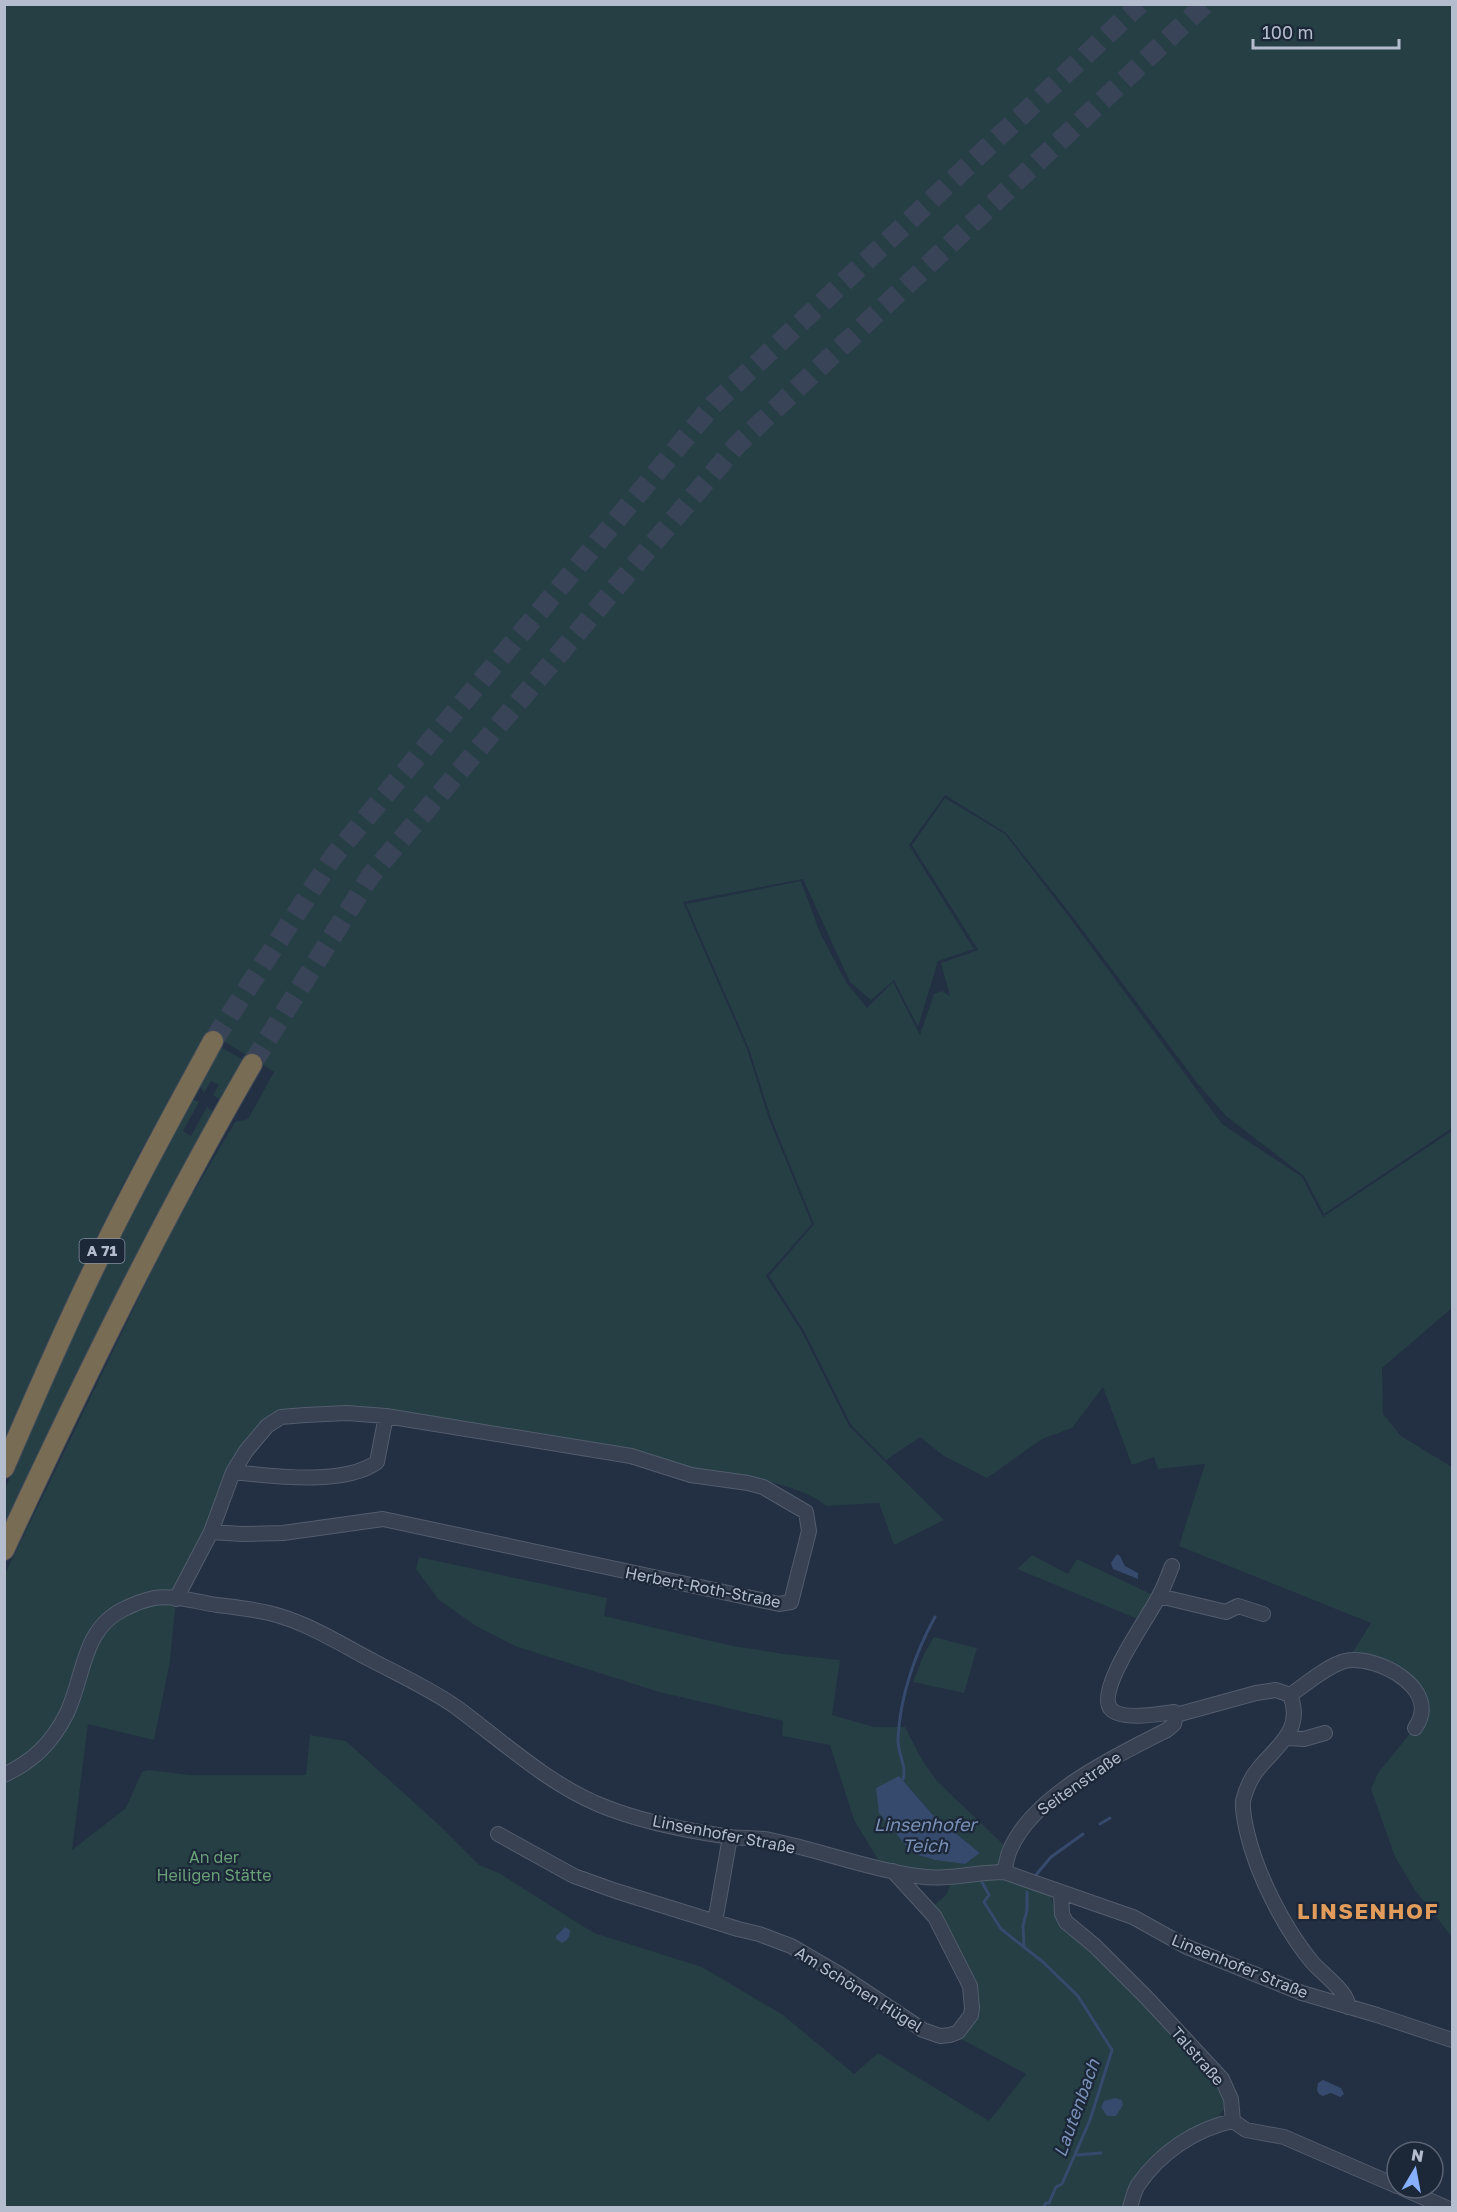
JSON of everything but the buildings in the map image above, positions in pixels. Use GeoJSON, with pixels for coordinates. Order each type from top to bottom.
{"type":"FeatureCollection","features":[{"type":"Feature","properties":{"kind":"highway","name":"A 71"},"geometry":{"type":"LineString","coordinates":[[4,1468],[51,1358],[96,1263],[128,1198],[213,1041]]}},
{"type":"Feature","properties":{"kind":"highway","name":"A 71"},"geometry":{"type":"LineString","coordinates":[[4,1550],[139,1270],[187,1178],[252,1064]]}},
{"type":"Feature","properties":{"kind":"street","name":"Herbert-Roth-Straße"},"geometry":{"type":"LineString","coordinates":[[176,1599],[212,1532],[233,1472],[253,1442],[267,1426],[281,1417],[347,1413],[386,1416],[631,1456],[691,1475],[763,1487],[806,1512],[809,1521],[809,1531],[791,1602],[779,1604],[383,1519],[283,1533],[212,1532]]}},
{"type":"Feature","properties":{"kind":"street"},"geometry":{"type":"LineString","coordinates":[[233,1472],[299,1478],[357,1473],[368,1469],[377,1462],[386,1416]]}},
{"type":"Feature","properties":{"kind":"street"},"geometry":{"type":"LineString","coordinates":[[1172,1566],[1159,1596],[1119,1664],[1107,1698],[1110,1708],[1114,1712],[1141,1716],[1174,1713],[1176,1715],[1256,1693],[1276,1690],[1290,1695],[1294,1704],[1293,1720],[1287,1738],[1258,1769],[1248,1786],[1243,1803],[1247,1833],[1274,1902],[1311,1960],[1346,1996],[1349,2002],[1348,2007]]}},
{"type":"Feature","properties":{"kind":"street"},"geometry":{"type":"LineString","coordinates":[[1159,1596],[1227,1612],[1238,1606],[1263,1614]]}},
{"type":"Feature","properties":{"kind":"street","name":"Linsenhofer Straße"},"geometry":{"type":"LineString","coordinates":[[4,1775],[26,1764],[47,1744],[69,1707],[89,1644],[109,1618],[125,1608],[154,1598],[176,1599],[270,1613],[302,1624],[415,1682],[453,1705],[531,1764],[578,1795],[631,1816],[730,1837],[770,1840],[921,1877],[1004,1872],[1132,1917],[1187,1947],[1302,1993],[1452,2040]]}},
{"type":"Feature","properties":{"kind":"street"},"geometry":{"type":"LineString","coordinates":[[1290,1695],[1342,1661],[1363,1660],[1394,1672],[1409,1683],[1422,1699],[1423,1710],[1415,1728]]}},
{"type":"Feature","properties":{"kind":"street","name":"Seitenstraße"},"geometry":{"type":"LineString","coordinates":[[1004,1872],[1009,1851],[1025,1825],[1041,1808],[1115,1756],[1167,1730],[1174,1724],[1176,1715]]}},
{"type":"Feature","properties":{"kind":"street"},"geometry":{"type":"LineString","coordinates":[[1287,1738],[1304,1739],[1325,1733]]}},
{"type":"Feature","properties":{"kind":"street","name":"Am Schönen Hügel"},"geometry":{"type":"LineString","coordinates":[[498,1834],[574,1876],[759,1934],[803,1952],[923,2030],[940,2036],[958,2032],[971,2015],[970,1986],[934,1917],[893,1871]]}},
{"type":"Feature","properties":{"kind":"street"},"geometry":{"type":"LineString","coordinates":[[715,1922],[730,1837]]}},
{"type":"Feature","properties":{"kind":"street","name":"Talstraße"},"geometry":{"type":"LineString","coordinates":[[1061,1893],[1062,1914],[1066,1922],[1095,1946],[1147,1998],[1222,2079],[1231,2099],[1233,2121]]}},
{"type":"Feature","properties":{"kind":"street"},"geometry":{"type":"LineString","coordinates":[[1130,2208],[1137,2187],[1164,2157],[1193,2134],[1233,2121],[1246,2130],[1284,2137],[1385,2181]]}},
{"type":"Feature","properties":{"kind":"street"},"geometry":{"type":"LineString","coordinates":[[1429,2200],[1447,2208]]}},
{"type":"Feature","properties":{"kind":"green space","name":"An der Heiligen Stätte"},"geometry":{"type":"Polygon","coordinates":[[[5,5],[1452,5],[1452,1128],[1324,1214],[1304,1176],[1226,1116],[1198,1084],[1072,916],[1006,833],[945,795],[909,845],[974,949],[938,961],[918,1027],[894,980],[871,1000],[850,982],[803,879],[683,902],[747,1049],[769,1119],[812,1224],[766,1276],[802,1332],[849,1426],[944,1520],[894,1545],[879,1503],[826,1506],[805,1493],[761,1480],[722,1475],[384,1410],[326,1407],[285,1410],[268,1418],[176,1599],[170,1661],[154,1740],[88,1724],[72,1850],[126,1808],[142,1772],[148,1770],[190,1775],[306,1775],[310,1735],[346,1741],[438,1824],[479,1865],[499,1873],[594,1933],[702,1967],[783,2015],[854,2074],[878,2053],[989,2121],[1026,2074],[952,2034],[968,2014],[969,1997],[932,1907],[946,1895],[953,1877],[884,1869],[854,1820],[830,1745],[782,1736],[783,1721],[659,1692],[515,1646],[476,1626],[439,1600],[416,1569],[419,1557],[607,1598],[604,1616],[733,1646],[840,1660],[832,1715],[874,1727],[905,1727],[922,1760],[937,1781],[1009,1850],[1005,1872],[1051,1896],[1057,1919],[1139,1998],[1217,2084],[1226,2106],[1217,2119],[1184,2133],[1152,2158],[1133,2182],[1125,2207],[5,2207],[5,1574],[173,1227],[235,1122],[248,1119],[274,1072],[207,1031],[117,1196],[58,1319],[5,1445],[5,5]],[[899,1776],[912,1853],[964,1864],[980,1853],[932,1814],[899,1776]]]}},
{"type":"Feature","properties":{"kind":"green space"},"geometry":{"type":"Polygon","coordinates":[[[945,798],[1005,834],[1222,1124],[1302,1177],[1323,1217],[1452,1131],[1452,1308],[1382,1368],[1383,1414],[1401,1436],[1452,1467],[1452,1937],[1415,1890],[1395,1857],[1371,1789],[1378,1773],[1420,1721],[1409,1683],[1348,1660],[1371,1623],[1179,1546],[1205,1464],[1158,1469],[1154,1457],[1132,1465],[1103,1387],[1072,1428],[1042,1439],[987,1478],[944,1456],[920,1437],[886,1460],[851,1425],[804,1331],[769,1276],[814,1224],[771,1118],[749,1049],[686,904],[801,881],[820,933],[846,982],[867,1008],[893,982],[920,1035],[934,994],[942,991],[950,996],[941,963],[978,950],[912,845],[945,798]]]}},
{"type":"Feature","properties":{"kind":"green space"},"geometry":{"type":"Polygon","coordinates":[[[220,1047],[246,1061],[222,1101],[213,1095],[219,1085],[211,1081],[204,1093],[199,1085],[220,1047]]]}},
{"type":"Feature","properties":{"kind":"green space"},"geometry":{"type":"Polygon","coordinates":[[[192,1099],[199,1102],[183,1131],[191,1136],[207,1107],[215,1113],[5,1536],[5,1489],[103,1267],[192,1099]]]}},
{"type":"Feature","properties":{"kind":"green space"},"geometry":{"type":"Polygon","coordinates":[[[1032,1555],[1068,1574],[1077,1559],[1153,1595],[1140,1620],[1017,1569],[1032,1555]]]}},
{"type":"Feature","properties":{"kind":"green space"},"geometry":{"type":"Polygon","coordinates":[[[934,1637],[977,1648],[964,1693],[913,1682],[924,1654],[934,1637]]]}},
{"type":"Feature","properties":{"kind":"water"},"geometry":{"type":"Polygon","coordinates":[[[1117,1554],[1125,1566],[1138,1573],[1138,1579],[1113,1569],[1111,1563],[1117,1554]]]}},
{"type":"Feature","properties":{"kind":"water","name":"Linsenhofer Teich"},"geometry":{"type":"Polygon","coordinates":[[[899,1776],[932,1814],[980,1853],[965,1864],[935,1860],[912,1853],[879,1813],[876,1788],[899,1776]]]}},
{"type":"Feature","properties":{"kind":"water"},"geometry":{"type":"Polygon","coordinates":[[[565,1927],[570,1930],[570,1935],[562,1943],[556,1939],[556,1936],[565,1927]]]}},
{"type":"Feature","properties":{"kind":"water"},"geometry":{"type":"Polygon","coordinates":[[[1323,2080],[1341,2088],[1344,2094],[1340,2097],[1331,2093],[1323,2096],[1319,2094],[1318,2083],[1323,2080]]]}},
{"type":"Feature","properties":{"kind":"water"},"geometry":{"type":"Polygon","coordinates":[[[1115,2098],[1122,2100],[1123,2105],[1116,2116],[1107,2116],[1101,2107],[1104,2101],[1115,2098]]]}},
{"type":"Feature","properties":{"kind":"waterway","name":"Lautenbach"},"geometry":{"type":"LineString","coordinates":[[903,1779],[904,1769],[898,1738],[905,1691],[921,1645],[935,1617]]}},
{"type":"Feature","properties":{"kind":"waterway"},"geometry":{"type":"LineString","coordinates":[[1100,1824],[1110,1818]]}},
{"type":"Feature","properties":{"kind":"waterway"},"geometry":{"type":"LineString","coordinates":[[1035,1876],[1051,1857],[1083,1834]]}},
{"type":"Feature","properties":{"kind":"waterway","name":"Lautenbach"},"geometry":{"type":"LineString","coordinates":[[982,1882],[989,1895],[984,1902],[1001,1929],[1043,1962],[1078,1996],[1112,2050],[1090,2120],[1062,2184],[1056,2187],[1049,2203],[1046,2203],[1043,2208]]}},
{"type":"Feature","properties":{"kind":"waterway"},"geometry":{"type":"LineString","coordinates":[[1024,1947],[1023,1926],[1027,1910],[1027,1892]]}},
{"type":"Feature","properties":{"kind":"waterway"},"geometry":{"type":"LineString","coordinates":[[1076,2155],[1101,2153]]}},
{"type":"Feature","properties":{"kind":"tunnel"},"geometry":{"type":"LineString","coordinates":[[213,1041],[333,857],[713,405],[1140,4]]}},
{"type":"Feature","properties":{"kind":"tunnel"},"geometry":{"type":"LineString","coordinates":[[252,1064],[371,875],[737,445],[1205,4]]}},
{"type":"Feature","properties":{"kind":"district","name":"LINSENHOF"},"geometry":{"type":"Point","coordinates":[1368,1911]}}]}
